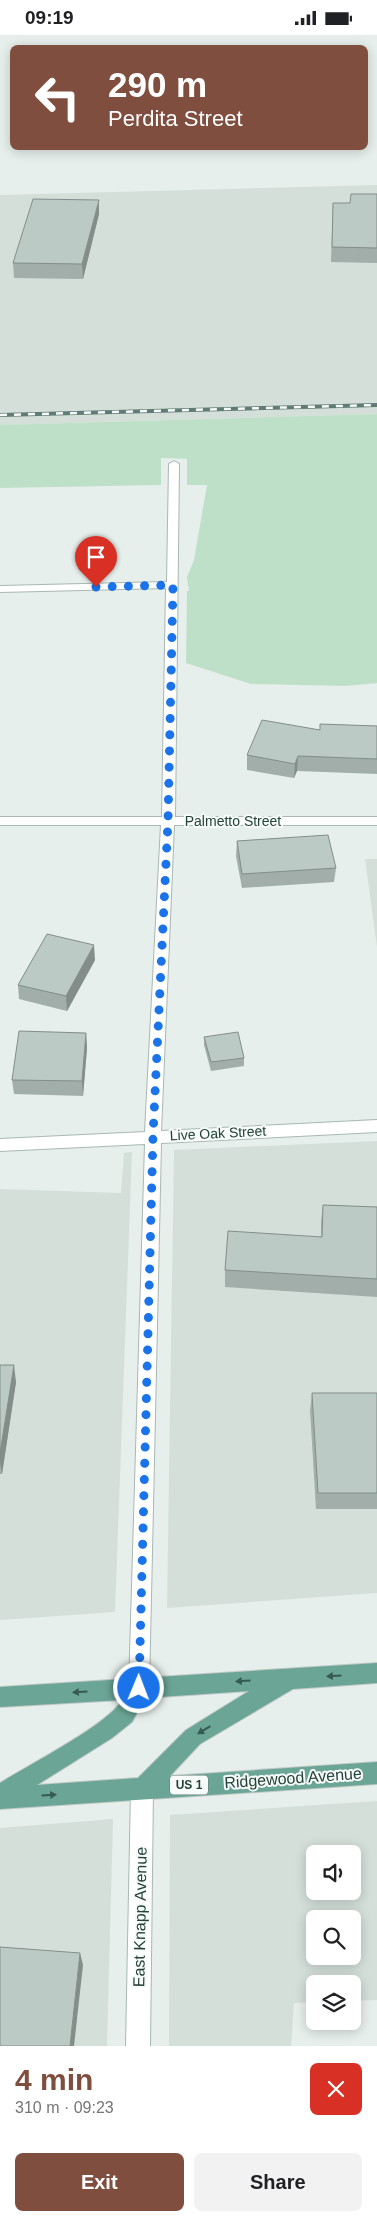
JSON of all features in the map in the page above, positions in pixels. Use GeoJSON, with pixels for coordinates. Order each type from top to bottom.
{"type":"FeatureCollection","features":[{"type":"Feature","properties":{"kind":"main road"},"geometry":{"type":"LineString","coordinates":[[0,1697],[377,1673]]}},
{"type":"Feature","properties":{"kind":"main road"},"geometry":{"type":"LineString","coordinates":[[142,1789],[192,1737],[291,1678]]}},
{"type":"Feature","properties":{"kind":"main road"},"geometry":{"type":"LineString","coordinates":[[0,1797],[105,1731],[125,1715],[139,1688]]}},
{"type":"Feature","properties":{"kind":"main road","name":"Ridgewood Avenue"},"geometry":{"type":"LineString","coordinates":[[0,1797],[377,1773]]}},
{"type":"Feature","properties":{"kind":"street"},"geometry":{"type":"LineString","coordinates":[[139,1688],[153,1136],[168,821],[174,464]]}},
{"type":"Feature","properties":{"kind":"street"},"geometry":{"type":"LineString","coordinates":[[0,589],[173,585]]}},
{"type":"Feature","properties":{"kind":"street","name":"Palmetto Street"},"geometry":{"type":"LineString","coordinates":[[0,821],[377,821]]}},
{"type":"Feature","properties":{"kind":"street","name":"Live Oak Street"},"geometry":{"type":"LineString","coordinates":[[0,1145],[377,1126]]}},
{"type":"Feature","properties":{"kind":"street","name":"East Knapp Avenue"},"geometry":{"type":"LineString","coordinates":[[138,2046],[142,1789]]}},
{"type":"Feature","properties":{"kind":"shaded area"},"geometry":{"type":"Polygon","coordinates":[[[377,185],[377,414],[0,425],[0,195],[377,185]]]}},
{"type":"Feature","properties":{"kind":"shaded area"},"geometry":{"type":"Polygon","coordinates":[[[365,859],[377,859],[377,947],[365,859]]]}},
{"type":"Feature","properties":{"kind":"shaded area"},"geometry":{"type":"Polygon","coordinates":[[[377,1141],[377,1593],[167,1608],[174,1150],[377,1141]]]}},
{"type":"Feature","properties":{"kind":"shaded area"},"geometry":{"type":"Polygon","coordinates":[[[132,1152],[115,1612],[0,1620],[0,1189],[121,1193],[124,1153],[132,1152]]]}},
{"type":"Feature","properties":{"kind":"shaded area"},"geometry":{"type":"Polygon","coordinates":[[[377,1801],[377,2000],[361,2001],[361,1975],[306,1975],[306,2002],[294,2003],[291,2046],[169,2046],[170,1815],[377,1801]]]}},
{"type":"Feature","properties":{"kind":"shaded area"},"geometry":{"type":"Polygon","coordinates":[[[113,1819],[107,2046],[0,2046],[0,1828],[113,1819]]]}},
{"type":"Feature","properties":{"kind":"green space"},"geometry":{"type":"Polygon","coordinates":[[[377,414],[377,683],[346,686],[251,684],[186,663],[187,591],[189,591],[187,577],[194,560],[207,485],[187,485],[187,459],[161,458],[161,485],[0,488],[0,425],[377,414]]]}},
{"type":"Feature","properties":{"kind":"building"},"geometry":{"type":"Polygon","coordinates":[[[351,194],[377,194],[377,248],[332,247],[333,203],[350,203],[351,194]]]}},
{"type":"Feature","properties":{"kind":"building"},"geometry":{"type":"Polygon","coordinates":[[[33,199],[99,200],[82,264],[13,263],[33,199]]]}},
{"type":"Feature","properties":{"kind":"building"},"geometry":{"type":"Polygon","coordinates":[[[262,720],[320,730],[320,724],[377,726],[377,759],[298,756],[295,764],[247,755],[262,720]]]}},
{"type":"Feature","properties":{"kind":"building"},"geometry":{"type":"Polygon","coordinates":[[[328,835],[336,868],[242,874],[237,841],[328,835]]]}},
{"type":"Feature","properties":{"kind":"building"},"geometry":{"type":"Polygon","coordinates":[[[47,934],[94,945],[66,996],[18,985],[47,934]]]}},
{"type":"Feature","properties":{"kind":"building"},"geometry":{"type":"Polygon","coordinates":[[[19,1031],[86,1033],[82,1081],[12,1080],[19,1031]]]}},
{"type":"Feature","properties":{"kind":"building"},"geometry":{"type":"Polygon","coordinates":[[[238,1032],[244,1058],[211,1062],[204,1037],[238,1032]]]}},
{"type":"Feature","properties":{"kind":"building"},"geometry":{"type":"Polygon","coordinates":[[[323,1205],[377,1207],[377,1279],[225,1270],[228,1231],[322,1237],[323,1205]]]}},
{"type":"Feature","properties":{"kind":"building"},"geometry":{"type":"Polygon","coordinates":[[[0,1365],[14,1365],[0,1453],[0,1365]]]}},
{"type":"Feature","properties":{"kind":"building"},"geometry":{"type":"Polygon","coordinates":[[[312,1393],[377,1393],[377,1493],[318,1493],[312,1393]]]}},
{"type":"Feature","properties":{"kind":"building"},"geometry":{"type":"Polygon","coordinates":[[[0,1947],[80,1953],[70,2046],[0,2046],[0,1947]]]}},
{"type":"Feature","properties":{"kind":"railway"},"geometry":{"type":"LineString","coordinates":[[0,415],[377,405]]}},
{"type":"Feature","properties":{"kind":"route"},"geometry":{"type":"LineString","coordinates":[[96,587],[173,585],[168,821],[153,1136],[139,1688]]}}]}
